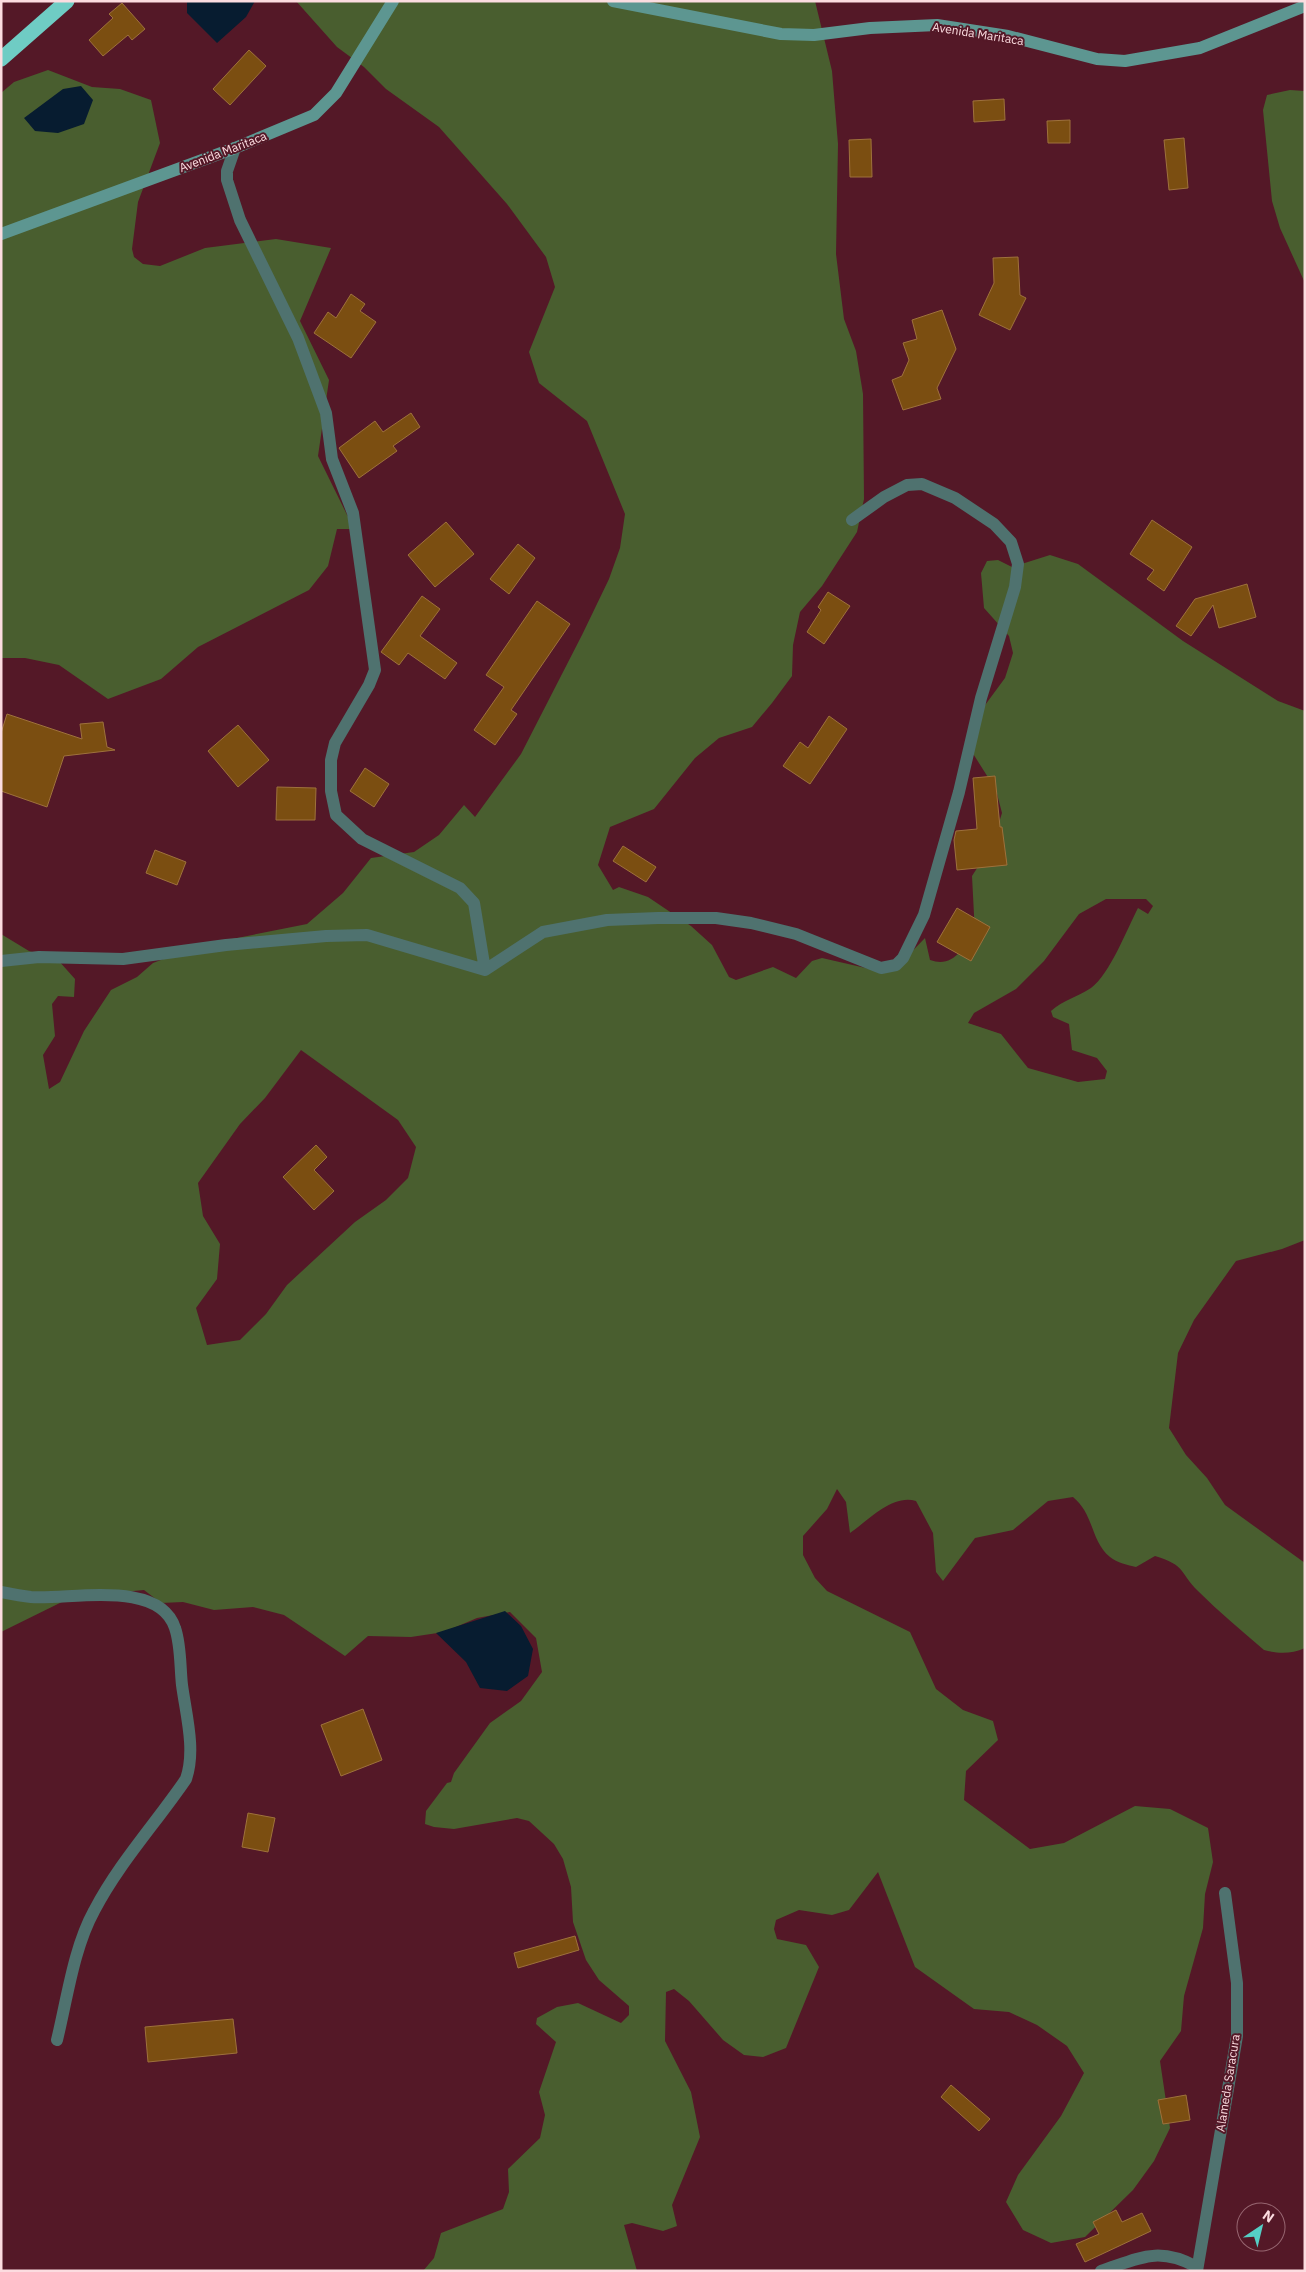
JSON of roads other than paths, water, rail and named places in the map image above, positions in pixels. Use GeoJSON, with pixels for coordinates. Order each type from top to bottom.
{"type":"FeatureCollection","features":[{"type":"Feature","properties":{"kind":"highway"},"geometry":{"type":"LineString","coordinates":[[1,60],[67,1]]}},
{"type":"Feature","properties":{"kind":"street","name":"Avenida Maritaca"},"geometry":{"type":"LineString","coordinates":[[1,234],[235,148],[314,115],[336,92],[393,1]]}},
{"type":"Feature","properties":{"kind":"street","name":"Avenida Maritaca"},"geometry":{"type":"LineString","coordinates":[[613,1],[781,34],[814,35],[870,28],[936,25],[1008,36],[1097,59],[1125,61],[1200,48],[1305,6]]}},
{"type":"Feature","properties":{"kind":"street"},"geometry":{"type":"LineString","coordinates":[[235,148],[228,171],[229,189],[249,242],[282,303],[313,374],[326,413],[332,458],[353,513],[374,670],[370,685],[333,751],[331,760],[331,790],[336,814],[362,839],[460,888],[474,903],[485,970]]}},
{"type":"Feature","properties":{"kind":"street"},"geometry":{"type":"LineString","coordinates":[[1,961],[39,957],[123,959],[226,945],[326,936],[367,935],[485,970],[543,932],[607,920],[716,918],[752,922],[796,934],[881,968],[896,966],[903,958],[927,905],[959,792],[981,698],[1015,588],[1018,564],[1011,542],[994,524],[955,498],[922,484],[907,485],[884,497],[852,520]]}},
{"type":"Feature","properties":{"kind":"street"},"geometry":{"type":"LineString","coordinates":[[1,1592],[31,1597],[104,1595],[135,1597],[150,1602],[165,1611],[175,1628],[188,1729],[190,1760],[186,1779],[113,1878],[93,1912],[78,1955],[57,2040]]}},
{"type":"Feature","properties":{"kind":"street","name":"Alameda Saracura"},"geometry":{"type":"LineString","coordinates":[[1197,2269],[1237,2036],[1237,1983],[1225,1893]]}},
{"type":"Feature","properties":{"kind":"street"},"geometry":{"type":"LineString","coordinates":[[1101,2271],[1131,2261],[1158,2255],[1178,2256],[1197,2269]]}},
{"type":"Feature","properties":{"kind":"water"},"geometry":{"type":"Polygon","coordinates":[[[187,1],[255,1],[246,17],[217,43],[187,13],[187,1]]]}},
{"type":"Feature","properties":{"kind":"water"},"geometry":{"type":"Polygon","coordinates":[[[81,86],[93,100],[84,124],[58,133],[35,131],[24,118],[63,89],[81,86]]]}},
{"type":"Feature","properties":{"kind":"water"},"geometry":{"type":"Polygon","coordinates":[[[505,1611],[521,1626],[533,1649],[528,1676],[507,1691],[480,1688],[466,1662],[436,1633],[505,1611]]]}}]}
